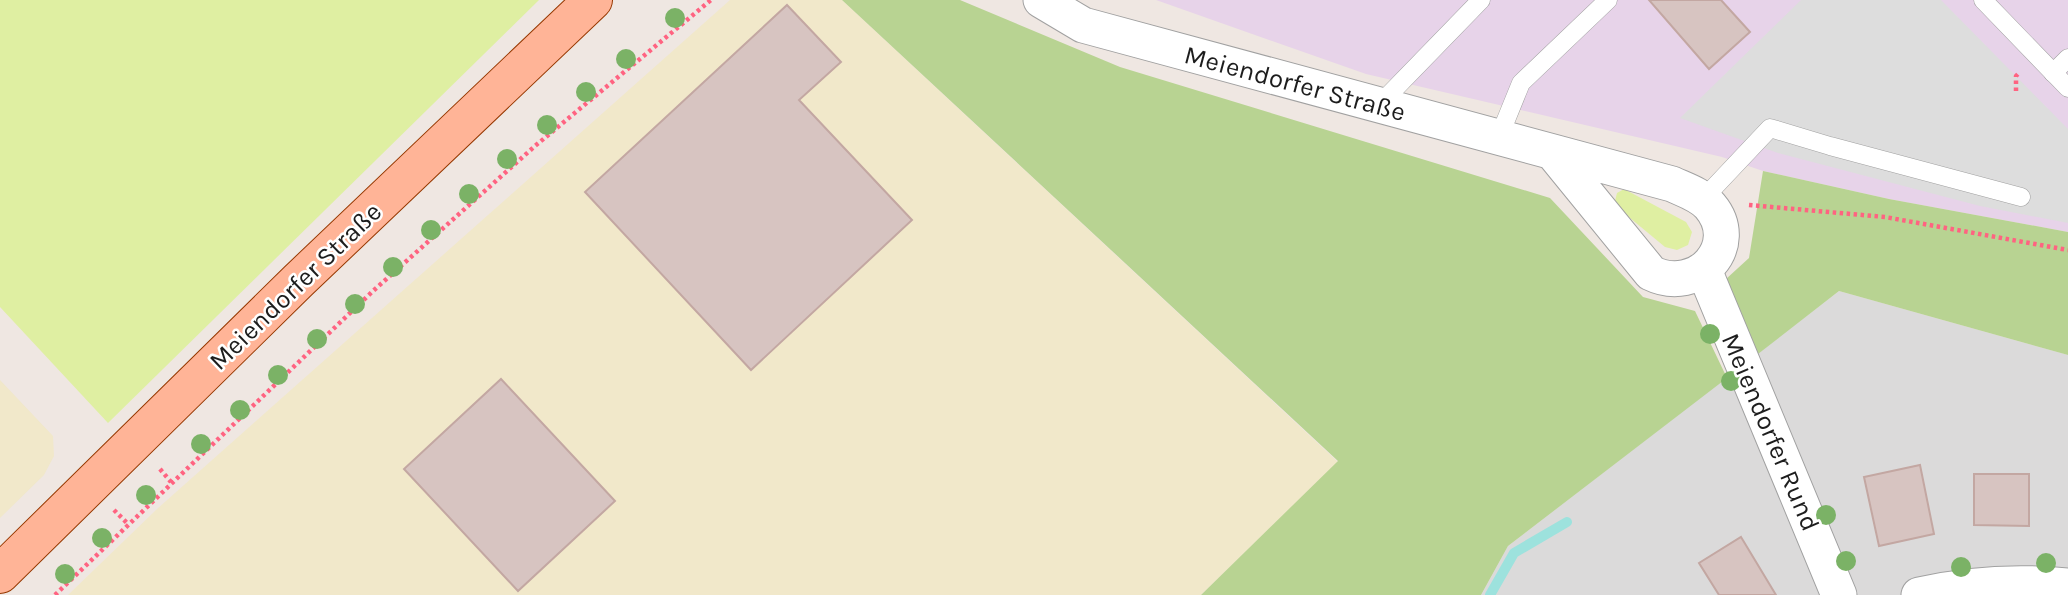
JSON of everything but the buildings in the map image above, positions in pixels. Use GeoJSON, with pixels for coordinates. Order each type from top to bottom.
{"type":"FeatureCollection","features":[{"type":"Feature","properties":{"kind":"main road","name":"Meiendorfer Straße"},"geometry":{"type":"LineString","coordinates":[[0,574],[298,281],[593,0]]}},
{"type":"Feature","properties":{"kind":"street","name":"Meiendorfer Straße"},"geometry":{"type":"LineString","coordinates":[[1041,0],[1083,25],[1672,184],[1703,199]]}},
{"type":"Feature","properties":{"kind":"street"},"geometry":{"type":"LineString","coordinates":[[1554,154],[1651,273],[1662,278],[1686,279],[1704,270],[1718,251],[1720,239],[1716,216],[1703,199]]}},
{"type":"Feature","properties":{"kind":"street","name":"Meiendorfer Rund"},"geometry":{"type":"LineString","coordinates":[[1704,270],[1839,595]]}},
{"type":"Feature","properties":{"kind":"street"},"geometry":{"type":"LineString","coordinates":[[1919,595],[1992,584],[2068,586]]}},
{"type":"Feature","properties":{"kind":"lane"},"geometry":{"type":"LineString","coordinates":[[1378,106],[1481,0]]}},
{"type":"Feature","properties":{"kind":"lane"},"geometry":{"type":"LineString","coordinates":[[1499,137],[1521,83],[1608,0]]}},
{"type":"Feature","properties":{"kind":"lane"},"geometry":{"type":"LineString","coordinates":[[1983,0],[2068,89]]}},
{"type":"Feature","properties":{"kind":"lane"},"geometry":{"type":"LineString","coordinates":[[2053,73],[2068,58]]}},
{"type":"Feature","properties":{"kind":"lane"},"geometry":{"type":"LineString","coordinates":[[1703,199],[1770,128],[2021,197]]}},
{"type":"Feature","properties":{"kind":"path"},"geometry":{"type":"LineString","coordinates":[[55,595],[373,291],[535,146],[711,0]]}},
{"type":"Feature","properties":{"kind":"path"},"geometry":{"type":"LineString","coordinates":[[1703,199],[1885,217],[2068,250]]}},
{"type":"Feature","properties":{"kind":"shaded area"},"geometry":{"type":"Polygon","coordinates":[[[730,0],[842,0],[1338,462],[1201,595],[68,595],[157,509],[730,0]]]}},
{"type":"Feature","properties":{"kind":"shaded area"},"geometry":{"type":"Polygon","coordinates":[[[1156,0],[2068,0],[2068,232],[1889,199],[1763,171],[1722,157],[1366,74],[1156,0]]]}},
{"type":"Feature","properties":{"kind":"shaded area"},"geometry":{"type":"Polygon","coordinates":[[[1801,0],[1941,0],[2068,129],[2068,223],[1980,206],[1778,153],[1680,118],[1801,0]]]}},
{"type":"Feature","properties":{"kind":"shaded area"},"geometry":{"type":"Polygon","coordinates":[[[1839,291],[2068,355],[2068,595],[1481,595],[1508,546],[1839,291]]]}},
{"type":"Feature","properties":{"kind":"shaded area"},"geometry":{"type":"Polygon","coordinates":[[[0,380],[53,436],[54,456],[44,475],[0,518],[0,380]]]}},
{"type":"Feature","properties":{"kind":"green space"},"geometry":{"type":"Polygon","coordinates":[[[0,0],[539,0],[108,423],[0,307],[0,0]]]}},
{"type":"Feature","properties":{"kind":"green space"},"geometry":{"type":"Polygon","coordinates":[[[842,0],[960,0],[1120,67],[1550,198],[1643,297],[1695,311],[1727,378],[1508,546],[1481,595],[1201,595],[1338,461],[842,0]]]}},
{"type":"Feature","properties":{"kind":"green space"},"geometry":{"type":"Polygon","coordinates":[[[1763,171],[1889,199],[2068,232],[2068,355],[1839,291],[1758,354],[1726,279],[1749,258],[1763,171]]]}},
{"type":"Feature","properties":{"kind":"green space"},"geometry":{"type":"Polygon","coordinates":[[[1624,189],[1686,222],[1692,232],[1688,245],[1677,250],[1665,247],[1618,208],[1615,201],[1617,193],[1624,189]]]}},
{"type":"Feature","properties":{"kind":"waterway"},"geometry":{"type":"LineString","coordinates":[[1490,595],[1514,553],[1567,522]]}}]}
